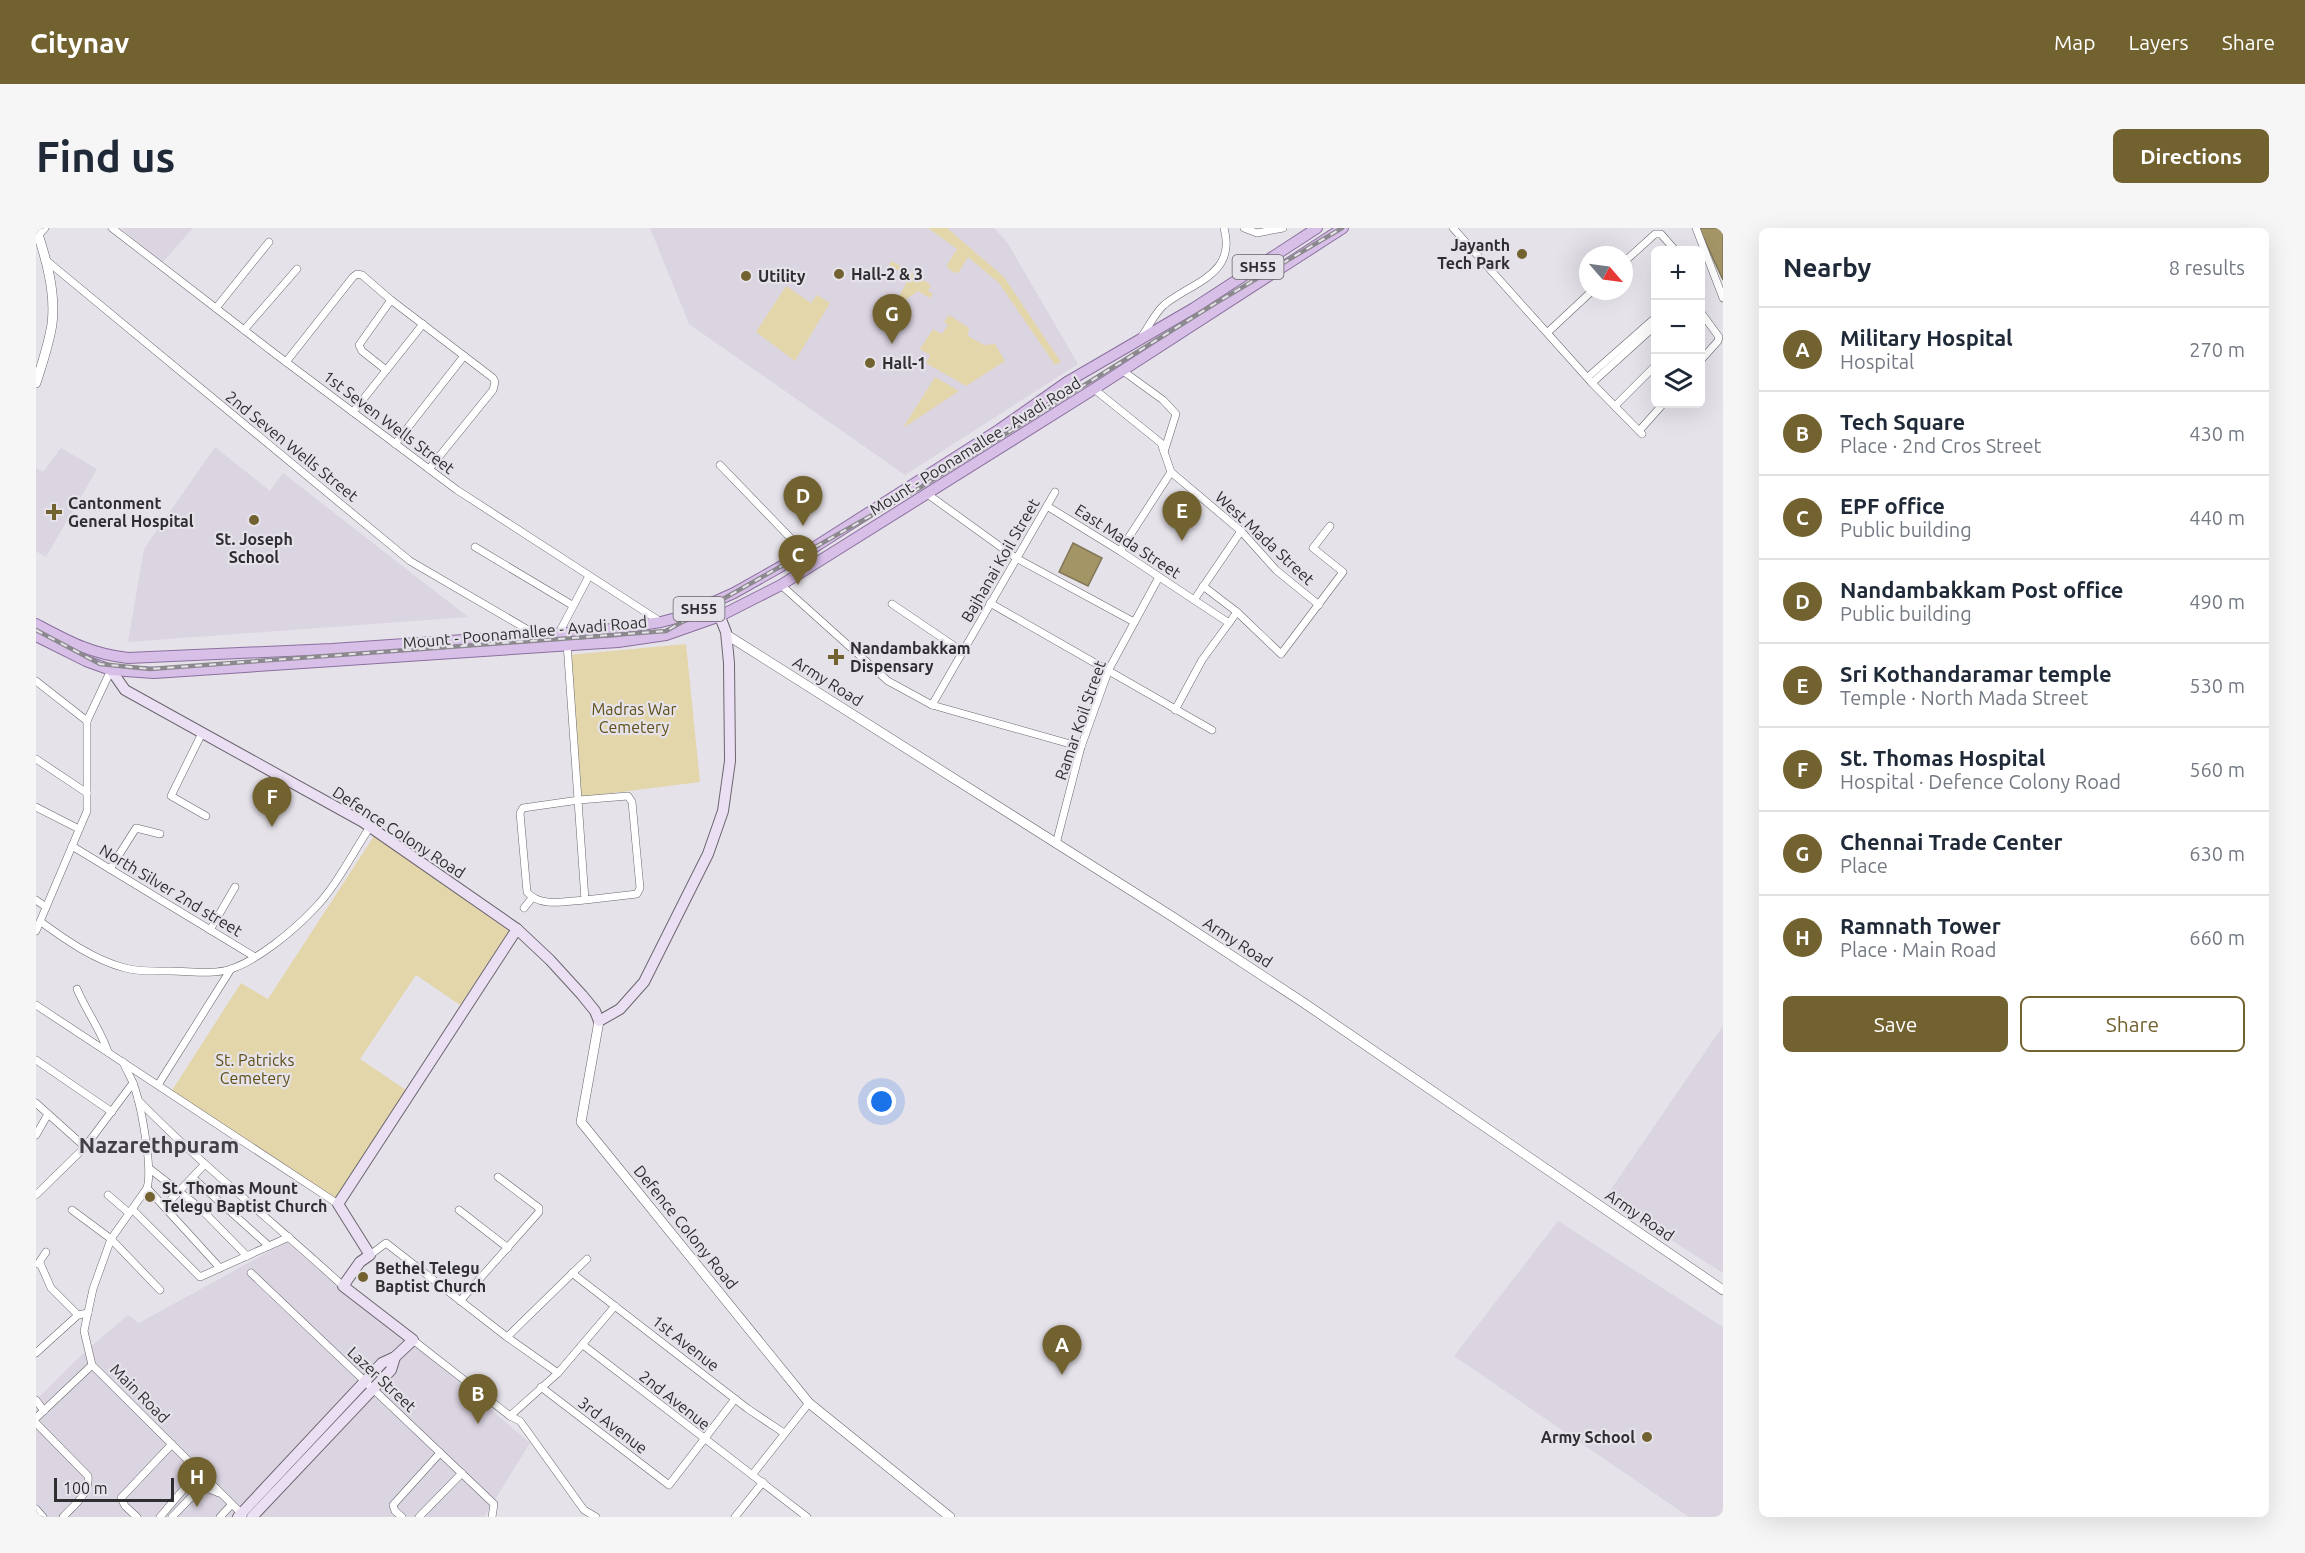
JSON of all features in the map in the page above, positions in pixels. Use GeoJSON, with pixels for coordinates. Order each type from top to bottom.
{"type":"FeatureCollection","features":[{"type":"Feature","properties":{"kind":"main road","name":"Mount - Poonamallee - Avadi Road"},"geometry":{"type":"LineString","coordinates":[[36,624],[75,645],[99,654],[128,658],[332,649],[563,633],[613,629],[680,617],[770,574],[805,553],[1000,429],[1066,382],[1138,343],[1317,228]]}},
{"type":"Feature","properties":{"kind":"main road","name":"Mount - Poonamallee - Avadi Road"},"geometry":{"type":"LineString","coordinates":[[36,636],[86,661],[111,670],[154,674],[567,646],[666,635],[720,616],[781,585],[1123,371],[1343,228]]}},
{"type":"Feature","properties":{"kind":"main road"},"geometry":{"type":"LineString","coordinates":[[1194,308],[1201,320]]}},
{"type":"Feature","properties":{"kind":"main road"},"geometry":{"type":"LineString","coordinates":[[827,539],[835,551]]}},
{"type":"Feature","properties":{"kind":"main road"},"geometry":{"type":"LineString","coordinates":[[599,1021],[620,1009],[644,982],[717,832],[728,789],[730,761],[727,635],[714,602]]}},
{"type":"Feature","properties":{"kind":"main road","name":"Defence Colony Road"},"geometry":{"type":"LineString","coordinates":[[111,670],[125,690],[370,827],[517,929],[582,995],[595,1011],[599,1021]]}},
{"type":"Feature","properties":{"kind":"main road"},"geometry":{"type":"LineString","coordinates":[[244,1516],[369,1386],[391,1370],[395,1357],[413,1340],[343,1286],[360,1262],[370,1256],[338,1204],[517,929]]}},
{"type":"Feature","properties":{"kind":"street","name":"1st Seven Wells Street"},"geometry":{"type":"LineString","coordinates":[[112,228],[483,509],[661,622]]}},
{"type":"Feature","properties":{"kind":"street"},"geometry":{"type":"LineString","coordinates":[[1138,343],[1163,306],[1220,266],[1227,249],[1224,228]]}},
{"type":"Feature","properties":{"kind":"street"},"geometry":{"type":"LineString","coordinates":[[1244,228],[1257,233],[1283,228]]}},
{"type":"Feature","properties":{"kind":"street"},"geometry":{"type":"LineString","coordinates":[[1453,228],[1590,380],[1641,432],[1661,408]]}},
{"type":"Feature","properties":{"kind":"street"},"geometry":{"type":"LineString","coordinates":[[1696,228],[1723,298]]}},
{"type":"Feature","properties":{"kind":"street"},"geometry":{"type":"LineString","coordinates":[[36,383],[52,322],[52,304],[40,230]]}},
{"type":"Feature","properties":{"kind":"street"},"geometry":{"type":"LineString","coordinates":[[1633,254],[1655,234],[1661,234],[1672,246]]}},
{"type":"Feature","properties":{"kind":"street"},"geometry":{"type":"LineString","coordinates":[[216,308],[268,242]]}},
{"type":"Feature","properties":{"kind":"street"},"geometry":{"type":"LineString","coordinates":[[36,265],[46,259]]}},
{"type":"Feature","properties":{"kind":"street","name":"2nd Seven Wells Street"},"geometry":{"type":"LineString","coordinates":[[46,259],[53,268],[410,561],[535,634]]}},
{"type":"Feature","properties":{"kind":"street"},"geometry":{"type":"LineString","coordinates":[[244,330],[297,269]]}},
{"type":"Feature","properties":{"kind":"street"},"geometry":{"type":"LineString","coordinates":[[286,362],[357,274],[362,275],[493,378],[495,386],[429,469]]}},
{"type":"Feature","properties":{"kind":"street"},"geometry":{"type":"LineString","coordinates":[[386,370],[362,351],[359,345],[391,300]]}},
{"type":"Feature","properties":{"kind":"street"},"geometry":{"type":"LineString","coordinates":[[1548,332],[1582,300]]}},
{"type":"Feature","properties":{"kind":"street"},"geometry":{"type":"LineString","coordinates":[[1705,317],[1719,337],[1705,356]]}},
{"type":"Feature","properties":{"kind":"street"},"geometry":{"type":"LineString","coordinates":[[1590,380],[1651,322]]}},
{"type":"Feature","properties":{"kind":"street"},"geometry":{"type":"LineString","coordinates":[[353,412],[423,324]]}},
{"type":"Feature","properties":{"kind":"street"},"geometry":{"type":"LineString","coordinates":[[1590,380],[1651,329]]}},
{"type":"Feature","properties":{"kind":"street"},"geometry":{"type":"LineString","coordinates":[[395,444],[464,356]]}},
{"type":"Feature","properties":{"kind":"street"},"geometry":{"type":"LineString","coordinates":[[1615,406],[1651,370]]}},
{"type":"Feature","properties":{"kind":"street"},"geometry":{"type":"LineString","coordinates":[[1123,371],[1163,400],[1176,414],[1164,452]]}},
{"type":"Feature","properties":{"kind":"street"},"geometry":{"type":"LineString","coordinates":[[1094,389],[1161,443],[1171,472],[1120,551]]}},
{"type":"Feature","properties":{"kind":"street"},"geometry":{"type":"LineString","coordinates":[[720,465],[805,553]]}},
{"type":"Feature","properties":{"kind":"street","name":"West Mada Street"},"geometry":{"type":"LineString","coordinates":[[1171,472],[1241,531],[1276,570],[1319,605]]}},
{"type":"Feature","properties":{"kind":"street","name":"Bajhanai Koil Street"},"geometry":{"type":"LineString","coordinates":[[932,705],[1055,492]]}},
{"type":"Feature","properties":{"kind":"street"},"geometry":{"type":"LineString","coordinates":[[926,493],[1017,558],[1134,622]]}},
{"type":"Feature","properties":{"kind":"street","name":"East Mada Street"},"geometry":{"type":"LineString","coordinates":[[1047,506],[1229,623]]}},
{"type":"Feature","properties":{"kind":"street"},"geometry":{"type":"LineString","coordinates":[[1203,586],[1237,612],[1281,654],[1343,572],[1313,548],[1330,526]]}},
{"type":"Feature","properties":{"kind":"street"},"geometry":{"type":"LineString","coordinates":[[1194,600],[1241,531]]}},
{"type":"Feature","properties":{"kind":"street"},"geometry":{"type":"LineString","coordinates":[[475,547],[572,605]]}},
{"type":"Feature","properties":{"kind":"street"},"geometry":{"type":"LineString","coordinates":[[585,900],[567,646],[563,633],[572,605],[589,576]]}},
{"type":"Feature","properties":{"kind":"street","name":"Ramar Koil Street"},"geometry":{"type":"LineString","coordinates":[[1056,844],[1081,747],[1108,669],[1159,578]]}},
{"type":"Feature","properties":{"kind":"street"},"geometry":{"type":"LineString","coordinates":[[781,585],[888,681],[932,705],[1081,747]]}},
{"type":"Feature","properties":{"kind":"street"},"geometry":{"type":"LineString","coordinates":[[990,603],[1212,730]]}},
{"type":"Feature","properties":{"kind":"street"},"geometry":{"type":"LineString","coordinates":[[892,604],[963,652]]}},
{"type":"Feature","properties":{"kind":"street"},"geometry":{"type":"LineString","coordinates":[[1175,710],[1202,660],[1237,612]]}},
{"type":"Feature","properties":{"kind":"street","name":"Army Road"},"geometry":{"type":"LineString","coordinates":[[727,635],[1304,1003],[1723,1290]]}},
{"type":"Feature","properties":{"kind":"street"},"geometry":{"type":"LineString","coordinates":[[36,931],[87,811],[87,721],[111,670]]}},
{"type":"Feature","properties":{"kind":"street"},"geometry":{"type":"LineString","coordinates":[[36,681],[87,721]]}},
{"type":"Feature","properties":{"kind":"street"},"geometry":{"type":"LineString","coordinates":[[202,732],[171,796],[206,816]]}},
{"type":"Feature","properties":{"kind":"street"},"geometry":{"type":"LineString","coordinates":[[36,759],[87,793]]}},
{"type":"Feature","properties":{"kind":"street"},"geometry":{"type":"LineString","coordinates":[[628,796],[632,801],[640,888],[637,894],[540,902],[526,892],[520,813],[524,808],[579,800],[628,796]]}},
{"type":"Feature","properties":{"kind":"street"},"geometry":{"type":"LineString","coordinates":[[36,807],[79,829]]}},
{"type":"Feature","properties":{"kind":"street"},"geometry":{"type":"LineString","coordinates":[[41,922],[77,947],[125,968],[143,971],[231,969],[255,957],[313,911],[370,827]]}},
{"type":"Feature","properties":{"kind":"street"},"geometry":{"type":"LineString","coordinates":[[110,869],[136,828],[160,834]]}},
{"type":"Feature","properties":{"kind":"street","name":"North Silver 2nd street"},"geometry":{"type":"LineString","coordinates":[[72,846],[255,957]]}},
{"type":"Feature","properties":{"kind":"street"},"geometry":{"type":"LineString","coordinates":[[210,930],[235,887]]}},
{"type":"Feature","properties":{"kind":"street"},"geometry":{"type":"LineString","coordinates":[[524,908],[532,898]]}},
{"type":"Feature","properties":{"kind":"street"},"geometry":{"type":"LineString","coordinates":[[36,900],[46,907]]}},
{"type":"Feature","properties":{"kind":"street"},"geometry":{"type":"LineString","coordinates":[[158,1085],[231,969]]}},
{"type":"Feature","properties":{"kind":"street"},"geometry":{"type":"LineString","coordinates":[[77,989],[91,1019],[102,1035],[108,1052]]}},
{"type":"Feature","properties":{"kind":"street"},"geometry":{"type":"LineString","coordinates":[[36,1005],[338,1204]]}},
{"type":"Feature","properties":{"kind":"street","name":"Defence Colony Road"},"geometry":{"type":"LineString","coordinates":[[599,1021],[581,1122],[809,1403],[950,1517]]}},
{"type":"Feature","properties":{"kind":"street"},"geometry":{"type":"LineString","coordinates":[[36,1060],[112,1112]]}},
{"type":"Feature","properties":{"kind":"street","name":"Main Road"},"geometry":{"type":"LineString","coordinates":[[123,1062],[133,1083],[150,1169],[147,1188],[111,1239],[93,1289],[84,1331],[92,1365],[244,1516]]}},
{"type":"Feature","properties":{"kind":"street"},"geometry":{"type":"LineString","coordinates":[[36,1195],[85,1147],[133,1083]]}},
{"type":"Feature","properties":{"kind":"street"},"geometry":{"type":"LineString","coordinates":[[137,1100],[172,1135],[343,1286]]}},
{"type":"Feature","properties":{"kind":"street"},"geometry":{"type":"LineString","coordinates":[[36,1102],[85,1147]]}},
{"type":"Feature","properties":{"kind":"street"},"geometry":{"type":"LineString","coordinates":[[36,1135],[48,1114]]}},
{"type":"Feature","properties":{"kind":"street"},"geometry":{"type":"LineString","coordinates":[[165,1206],[205,1164]]}},
{"type":"Feature","properties":{"kind":"street"},"geometry":{"type":"LineString","coordinates":[[150,1169],[180,1191],[247,1256]]}},
{"type":"Feature","properties":{"kind":"street"},"geometry":{"type":"LineString","coordinates":[[460,1301],[539,1212],[539,1208],[498,1177]]}},
{"type":"Feature","properties":{"kind":"street"},"geometry":{"type":"LineString","coordinates":[[193,1178],[269,1246]]}},
{"type":"Feature","properties":{"kind":"street"},"geometry":{"type":"LineString","coordinates":[[147,1188],[220,1268]]}},
{"type":"Feature","properties":{"kind":"street"},"geometry":{"type":"LineString","coordinates":[[108,1196],[131,1211],[200,1277],[290,1237]]}},
{"type":"Feature","properties":{"kind":"street"},"geometry":{"type":"LineString","coordinates":[[72,1210],[111,1239],[160,1290]]}},
{"type":"Feature","properties":{"kind":"street"},"geometry":{"type":"LineString","coordinates":[[459,1210],[508,1248]]}},
{"type":"Feature","properties":{"kind":"street"},"geometry":{"type":"LineString","coordinates":[[370,1256],[386,1243],[507,1337],[558,1373]]}},
{"type":"Feature","properties":{"kind":"street"},"geometry":{"type":"LineString","coordinates":[[46,1252],[38,1264],[51,1288],[78,1315]]}},
{"type":"Feature","properties":{"kind":"street"},"geometry":{"type":"LineString","coordinates":[[507,1337],[587,1259]]}},
{"type":"Feature","properties":{"kind":"street","name":"1st Avenue"},"geometry":{"type":"LineString","coordinates":[[572,1273],[735,1399],[784,1433]]}},
{"type":"Feature","properties":{"kind":"street","name":"Lazer Street"},"geometry":{"type":"LineString","coordinates":[[251,1274],[494,1504],[492,1517]]}},
{"type":"Feature","properties":{"kind":"street"},"geometry":{"type":"LineString","coordinates":[[510,1416],[558,1373],[615,1306]]}},
{"type":"Feature","properties":{"kind":"street"},"geometry":{"type":"LineString","coordinates":[[38,1347],[78,1315],[88,1313]]}},
{"type":"Feature","properties":{"kind":"street"},"geometry":{"type":"LineString","coordinates":[[413,1340],[510,1416],[520,1421],[584,1510],[596,1517]]}},
{"type":"Feature","properties":{"kind":"street","name":"2nd Avenue"},"geometry":{"type":"LineString","coordinates":[[583,1345],[807,1517]]}},
{"type":"Feature","properties":{"kind":"street"},"geometry":{"type":"LineString","coordinates":[[63,1517],[86,1492],[89,1485],[88,1476],[36,1420],[92,1365]]}},
{"type":"Feature","properties":{"kind":"street","name":"3rd Avenue"},"geometry":{"type":"LineString","coordinates":[[541,1388],[669,1485],[703,1439]]}},
{"type":"Feature","properties":{"kind":"street"},"geometry":{"type":"LineString","coordinates":[[703,1439],[735,1399]]}},
{"type":"Feature","properties":{"kind":"street"},"geometry":{"type":"LineString","coordinates":[[36,1400],[44,1411]]}},
{"type":"Feature","properties":{"kind":"street"},"geometry":{"type":"LineString","coordinates":[[752,1475],[809,1403]]}},
{"type":"Feature","properties":{"kind":"street"},"geometry":{"type":"LineString","coordinates":[[137,1517],[125,1506],[122,1498],[172,1444]]}},
{"type":"Feature","properties":{"kind":"street"},"geometry":{"type":"LineString","coordinates":[[402,1517],[395,1511],[393,1504],[440,1453]]}},
{"type":"Feature","properties":{"kind":"street"},"geometry":{"type":"LineString","coordinates":[[160,1517],[199,1472]]}},
{"type":"Feature","properties":{"kind":"street"},"geometry":{"type":"LineString","coordinates":[[419,1517],[462,1473]]}},
{"type":"Feature","properties":{"kind":"street"},"geometry":{"type":"LineString","coordinates":[[735,1517],[763,1482]]}},
{"type":"Feature","properties":{"kind":"street"},"geometry":{"type":"LineString","coordinates":[[172,1517],[199,1489],[204,1487],[221,1493]]}},
{"type":"Feature","properties":{"kind":"street"},"geometry":{"type":"LineString","coordinates":[[220,1517],[232,1504]]}},
{"type":"Feature","properties":{"kind":"street"},"geometry":{"type":"LineString","coordinates":[[36,1509],[43,1517]]}},
{"type":"Feature","properties":{"kind":"shaded area"},"geometry":{"type":"Polygon","coordinates":[[[121,228],[193,228],[163,262],[164,266],[121,228]]]}},
{"type":"Feature","properties":{"kind":"shaded area"},"geometry":{"type":"Polygon","coordinates":[[[650,228],[994,228],[1007,242],[1078,364],[905,475],[689,324],[650,228]]]}},
{"type":"Feature","properties":{"kind":"shaded area"},"geometry":{"type":"Polygon","coordinates":[[[1699,228],[1723,228],[1723,280],[1699,228]]]}},
{"type":"Feature","properties":{"kind":"shaded area","name":"St. Joseph School"},"geometry":{"type":"Polygon","coordinates":[[[215,447],[270,491],[283,473],[468,617],[128,642],[144,549],[215,447]]]}},
{"type":"Feature","properties":{"kind":"shaded area","name":"Cantonment General Hospital"},"geometry":{"type":"Polygon","coordinates":[[[61,448],[97,469],[46,557],[36,551],[36,468],[43,472],[61,448]]]}},
{"type":"Feature","properties":{"kind":"shaded area"},"geometry":{"type":"Polygon","coordinates":[[[1073,543],[1102,558],[1088,586],[1059,572],[1073,543]]]}},
{"type":"Feature","properties":{"kind":"shaded area"},"geometry":{"type":"Polygon","coordinates":[[[1723,1026],[1723,1273],[1605,1198],[1723,1026]]]}},
{"type":"Feature","properties":{"kind":"shaded area","name":"Army School"},"geometry":{"type":"Polygon","coordinates":[[[1558,1221],[1723,1327],[1723,1517],[1689,1517],[1454,1356],[1558,1221]]]}},
{"type":"Feature","properties":{"kind":"shaded area"},"geometry":{"type":"Polygon","coordinates":[[[290,1240],[530,1443],[484,1517],[36,1517],[36,1400],[89,1348],[128,1315],[139,1323],[290,1240]]]}},
{"type":"Feature","properties":{"kind":"green space"},"geometry":{"type":"Polygon","coordinates":[[[928,228],[947,228],[1004,277],[1061,362],[1055,365],[999,283],[968,257],[959,272],[954,273],[948,268],[947,265],[957,249],[928,228]]]}},
{"type":"Feature","properties":{"kind":"green space"},"geometry":{"type":"Polygon","coordinates":[[[892,261],[931,285],[928,291],[933,294],[930,298],[918,291],[907,299],[897,314],[890,311],[910,277],[889,265],[892,261]]]}},
{"type":"Feature","properties":{"kind":"green space"},"geometry":{"type":"Polygon","coordinates":[[[786,286],[811,303],[817,295],[830,303],[795,361],[756,332],[786,286]]]}},
{"type":"Feature","properties":{"kind":"green space"},"geometry":{"type":"Polygon","coordinates":[[[949,315],[969,328],[968,336],[984,345],[995,344],[1005,361],[966,386],[926,363],[930,355],[920,349],[933,329],[942,334],[948,325],[944,322],[949,315]]]}},
{"type":"Feature","properties":{"kind":"green space"},"geometry":{"type":"Polygon","coordinates":[[[935,377],[959,391],[903,428],[935,377]]]}},
{"type":"Feature","properties":{"kind":"green space","name":"Madras War Cemetery"},"geometry":{"type":"Polygon","coordinates":[[[686,644],[700,782],[581,797],[569,655],[686,644]]]}},
{"type":"Feature","properties":{"kind":"green space","name":"St. Patricks Cemetery"},"geometry":{"type":"Polygon","coordinates":[[[374,836],[509,931],[460,1005],[416,975],[360,1059],[406,1090],[335,1199],[171,1092],[241,983],[268,999],[374,836]]]}},
{"type":"Feature","properties":{"kind":"railway"},"geometry":{"type":"LineString","coordinates":[[36,630],[100,664],[150,669],[666,631],[913,492],[1219,301],[1342,228]]}},
{"type":"Feature","properties":{"kind":"place","name":"Jayanth Tech Park"},"geometry":{"type":"Point","coordinates":[1522,254]}},
{"type":"Feature","properties":{"kind":"place","name":"Hall-2 & 3"},"geometry":{"type":"Point","coordinates":[839,274]}},
{"type":"Feature","properties":{"kind":"place","name":"Utility"},"geometry":{"type":"Point","coordinates":[746,276]}},
{"type":"Feature","properties":{"kind":"place","name":"Chennai Trade Center"},"geometry":{"type":"Point","coordinates":[892,344]}},
{"type":"Feature","properties":{"kind":"place","name":"Hall-1"},"geometry":{"type":"Point","coordinates":[870,363]}},
{"type":"Feature","properties":{"kind":"place","name":"Cantonment General Hospital"},"geometry":{"type":"Point","coordinates":[54,512]}},
{"type":"Feature","properties":{"kind":"place","name":"St. Joseph School"},"geometry":{"type":"Point","coordinates":[254,520]}},
{"type":"Feature","properties":{"kind":"place","name":"Nandambakkam Post office"},"geometry":{"type":"Point","coordinates":[803,526]}},
{"type":"Feature","properties":{"kind":"place","name":"Sri Kothandaramar temple"},"geometry":{"type":"Point","coordinates":[1182,541]}},
{"type":"Feature","properties":{"kind":"place","name":"EPF office"},"geometry":{"type":"Point","coordinates":[798,585]}},
{"type":"Feature","properties":{"kind":"place","name":"Nandambakkam Dispensary"},"geometry":{"type":"Point","coordinates":[836,657]}},
{"type":"Feature","properties":{"kind":"place","name":"St. Thomas Hospital"},"geometry":{"type":"Point","coordinates":[272,827]}},
{"type":"Feature","properties":{"kind":"place","name":"St. Thomas Mount Telegu Baptist Church"},"geometry":{"type":"Point","coordinates":[150,1197]}},
{"type":"Feature","properties":{"kind":"place","name":"Bethel Telegu Baptist Church"},"geometry":{"type":"Point","coordinates":[363,1277]}},
{"type":"Feature","properties":{"kind":"place","name":"Military Hospital"},"geometry":{"type":"Point","coordinates":[1062,1375]}},
{"type":"Feature","properties":{"kind":"place","name":"Tech Square"},"geometry":{"type":"Point","coordinates":[478,1424]}},
{"type":"Feature","properties":{"kind":"place","name":"Army School"},"geometry":{"type":"Point","coordinates":[1647,1437]}},
{"type":"Feature","properties":{"kind":"place","name":"Ramnath Tower"},"geometry":{"type":"Point","coordinates":[197,1507]}},
{"type":"Feature","properties":{"kind":"district","name":"Nazarethpuram"},"geometry":{"type":"Point","coordinates":[159,1145]}}]}
